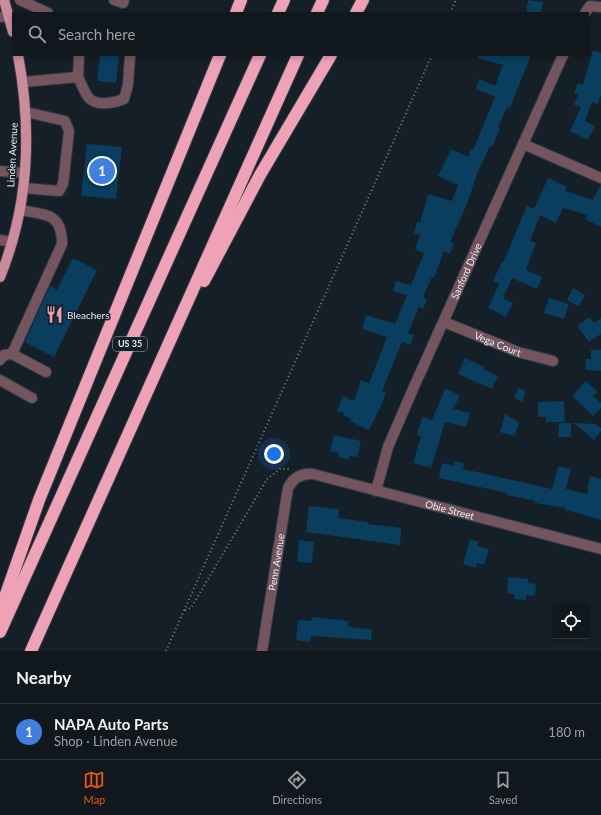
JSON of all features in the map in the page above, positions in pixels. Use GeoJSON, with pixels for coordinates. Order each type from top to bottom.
{"type":"FeatureCollection","features":[{"type":"Feature","properties":{"kind":"highway"},"geometry":{"type":"LineString","coordinates":[[236,12],[241,0]]}},
{"type":"Feature","properties":{"kind":"highway"},"geometry":{"type":"LineString","coordinates":[[278,12],[284,0]]}},
{"type":"Feature","properties":{"kind":"highway"},"geometry":{"type":"LineString","coordinates":[[317,12],[323,0]]}},
{"type":"Feature","properties":{"kind":"highway"},"geometry":{"type":"LineString","coordinates":[[357,12],[363,0]]}},
{"type":"Feature","properties":{"kind":"highway"},"geometry":{"type":"LineString","coordinates":[[0,612],[39,500],[220,56]]}},
{"type":"Feature","properties":{"kind":"highway","name":"US 35"},"geometry":{"type":"LineString","coordinates":[[0,632],[260,56]]}},
{"type":"Feature","properties":{"kind":"highway"},"geometry":{"type":"LineString","coordinates":[[31,651],[298,56]]}},
{"type":"Feature","properties":{"kind":"highway"},"geometry":{"type":"LineString","coordinates":[[149,385],[260,175],[330,56]]}},
{"type":"Feature","properties":{"kind":"main road"},"geometry":{"type":"LineString","coordinates":[[4,0],[4,16],[12,30]]}},
{"type":"Feature","properties":{"kind":"main road","name":"Linden Avenue"},"geometry":{"type":"LineString","coordinates":[[0,277],[3,261],[12,242],[20,210],[25,173],[26,112],[18,56]]}},
{"type":"Feature","properties":{"kind":"street"},"geometry":{"type":"LineString","coordinates":[[20,0],[46,12]]}},
{"type":"Feature","properties":{"kind":"street"},"geometry":{"type":"LineString","coordinates":[[114,0],[123,3],[124,0]]}},
{"type":"Feature","properties":{"kind":"street"},"geometry":{"type":"LineString","coordinates":[[586,12],[590,6],[601,7]]}},
{"type":"Feature","properties":{"kind":"street"},"geometry":{"type":"LineString","coordinates":[[79,56],[78,77],[88,97],[92,100],[109,103],[124,99],[127,92],[130,56]]}},
{"type":"Feature","properties":{"kind":"street","name":"Sanford Drive"},"geometry":{"type":"LineString","coordinates":[[376,491],[388,446],[563,56]]}},
{"type":"Feature","properties":{"kind":"street"},"geometry":{"type":"LineString","coordinates":[[23,82],[78,77]]}},
{"type":"Feature","properties":{"kind":"street"},"geometry":{"type":"LineString","coordinates":[[23,188],[59,191],[63,184],[69,131],[65,121],[26,112]]}},
{"type":"Feature","properties":{"kind":"street"},"geometry":{"type":"LineString","coordinates":[[523,144],[601,178]]}},
{"type":"Feature","properties":{"kind":"street"},"geometry":{"type":"LineString","coordinates":[[0,171],[25,173]]}},
{"type":"Feature","properties":{"kind":"street"},"geometry":{"type":"LineString","coordinates":[[12,354],[62,244],[62,231],[57,221],[46,216],[20,210]]}},
{"type":"Feature","properties":{"kind":"street"},"geometry":{"type":"LineString","coordinates":[[0,240],[12,242]]}},
{"type":"Feature","properties":{"kind":"street","name":"Vega Court"},"geometry":{"type":"LineString","coordinates":[[444,322],[518,352],[553,361]]}},
{"type":"Feature","properties":{"kind":"street"},"geometry":{"type":"LineString","coordinates":[[0,360],[4,355],[12,354],[46,372]]}},
{"type":"Feature","properties":{"kind":"street"},"geometry":{"type":"LineString","coordinates":[[0,380],[32,398]]}},
{"type":"Feature","properties":{"kind":"street","name":"Obie Street"},"geometry":{"type":"LineString","coordinates":[[298,476],[306,473],[313,474],[601,549]]}},
{"type":"Feature","properties":{"kind":"street","name":"Penn Avenue"},"geometry":{"type":"LineString","coordinates":[[262,651],[288,488],[298,476]]}},
{"type":"Feature","properties":{"kind":"path"},"geometry":{"type":"LineString","coordinates":[[450,12],[456,0]]}},
{"type":"Feature","properties":{"kind":"path"},"geometry":{"type":"LineString","coordinates":[[166,651],[432,56]]}},
{"type":"Feature","properties":{"kind":"path"},"geometry":{"type":"LineString","coordinates":[[184,611],[191,608],[267,479],[280,469],[293,469],[298,476]]}},
{"type":"Feature","properties":{"kind":"building"},"geometry":{"type":"Polygon","coordinates":[[[528,0],[543,2],[541,12],[526,12],[528,0]]]}},
{"type":"Feature","properties":{"kind":"building"},"geometry":{"type":"Polygon","coordinates":[[[593,50],[601,53],[601,95],[598,104],[592,102],[585,121],[595,126],[588,140],[570,131],[581,107],[574,105],[578,94],[574,93],[578,83],[583,85],[593,50]]]}},
{"type":"Feature","properties":{"kind":"building"},"geometry":{"type":"Polygon","coordinates":[[[100,56],[119,56],[116,83],[97,81],[100,56]]]}},
{"type":"Feature","properties":{"kind":"building"},"geometry":{"type":"Polygon","coordinates":[[[478,56],[531,56],[510,108],[507,107],[498,127],[500,128],[492,147],[490,146],[477,174],[467,204],[450,242],[454,243],[450,254],[444,251],[434,278],[432,277],[423,297],[427,299],[423,309],[419,307],[408,333],[414,335],[410,345],[402,342],[382,391],[386,392],[381,406],[369,430],[350,421],[351,419],[343,415],[344,413],[337,411],[343,396],[354,401],[361,380],[369,383],[387,337],[362,329],[366,315],[395,324],[407,295],[393,291],[396,281],[411,285],[424,253],[415,250],[420,235],[414,233],[417,222],[420,223],[428,194],[452,201],[458,185],[438,176],[451,149],[468,157],[471,149],[473,150],[495,97],[476,89],[479,79],[495,86],[503,65],[478,58],[478,56]]]}},
{"type":"Feature","properties":{"kind":"building"},"geometry":{"type":"Polygon","coordinates":[[[87,144],[122,147],[116,199],[81,196],[87,144]]]}},
{"type":"Feature","properties":{"kind":"building"},"geometry":{"type":"Polygon","coordinates":[[[548,178],[567,187],[565,191],[593,200],[601,184],[601,227],[585,219],[587,215],[563,208],[556,223],[540,215],[530,241],[536,243],[526,270],[542,277],[537,289],[512,278],[503,298],[513,303],[506,317],[488,308],[499,284],[493,281],[502,262],[503,263],[527,206],[534,209],[548,178]]]}},
{"type":"Feature","properties":{"kind":"building","name":"Bleachers"},"geometry":{"type":"Polygon","coordinates":[[[73,258],[97,270],[54,357],[25,342],[50,286],[57,290],[73,258]]]}},
{"type":"Feature","properties":{"kind":"building"},"geometry":{"type":"Polygon","coordinates":[[[573,288],[585,295],[579,306],[567,300],[573,288]]]}},
{"type":"Feature","properties":{"kind":"building"},"geometry":{"type":"Polygon","coordinates":[[[549,298],[569,304],[564,319],[544,313],[549,298]]]}},
{"type":"Feature","properties":{"kind":"building"},"geometry":{"type":"Polygon","coordinates":[[[589,317],[594,323],[601,318],[601,334],[589,342],[577,326],[589,317]]]}},
{"type":"Feature","properties":{"kind":"building"},"geometry":{"type":"Polygon","coordinates":[[[591,350],[601,350],[601,371],[585,370],[586,359],[591,359],[591,350]]]}},
{"type":"Feature","properties":{"kind":"building"},"geometry":{"type":"Polygon","coordinates":[[[465,358],[498,376],[492,389],[458,374],[465,358]]]}},
{"type":"Feature","properties":{"kind":"building"},"geometry":{"type":"Polygon","coordinates":[[[586,381],[598,392],[593,396],[601,403],[601,408],[593,416],[572,396],[586,381]]]}},
{"type":"Feature","properties":{"kind":"building"},"geometry":{"type":"Polygon","coordinates":[[[518,388],[526,391],[522,402],[514,398],[518,388]]]}},
{"type":"Feature","properties":{"kind":"building"},"geometry":{"type":"Polygon","coordinates":[[[445,389],[460,395],[453,409],[470,413],[466,427],[445,422],[431,468],[413,463],[421,436],[417,435],[422,417],[432,420],[445,389]]]}},
{"type":"Feature","properties":{"kind":"building"},"geometry":{"type":"Polygon","coordinates":[[[564,401],[565,422],[546,422],[546,417],[538,417],[538,402],[564,401]]]}},
{"type":"Feature","properties":{"kind":"building"},"geometry":{"type":"Polygon","coordinates":[[[505,414],[519,422],[515,436],[500,432],[505,414]]]}},
{"type":"Feature","properties":{"kind":"building"},"geometry":{"type":"Polygon","coordinates":[[[559,423],[571,423],[571,437],[558,437],[559,423]]]}},
{"type":"Feature","properties":{"kind":"building"},"geometry":{"type":"Polygon","coordinates":[[[574,423],[595,424],[601,428],[601,431],[594,440],[574,423]]]}},
{"type":"Feature","properties":{"kind":"building"},"geometry":{"type":"Polygon","coordinates":[[[334,435],[361,441],[357,457],[350,456],[349,460],[338,457],[339,453],[330,451],[334,435]]]}},
{"type":"Feature","properties":{"kind":"building"},"geometry":{"type":"Polygon","coordinates":[[[455,461],[464,463],[463,469],[552,489],[558,466],[571,469],[566,489],[587,494],[590,476],[601,479],[601,520],[566,510],[566,508],[535,503],[535,501],[507,495],[507,493],[439,478],[442,463],[454,466],[455,461]]]}},
{"type":"Feature","properties":{"kind":"building"},"geometry":{"type":"Polygon","coordinates":[[[309,506],[339,509],[338,518],[368,522],[368,524],[401,528],[400,545],[306,532],[309,506]]]}},
{"type":"Feature","properties":{"kind":"building"},"geometry":{"type":"Polygon","coordinates":[[[470,539],[479,542],[477,546],[489,549],[484,565],[477,563],[476,568],[463,564],[470,539]]]}},
{"type":"Feature","properties":{"kind":"building"},"geometry":{"type":"Polygon","coordinates":[[[299,540],[314,542],[312,563],[297,562],[299,540]]]}},
{"type":"Feature","properties":{"kind":"building"},"geometry":{"type":"Polygon","coordinates":[[[508,577],[528,579],[528,583],[536,584],[535,596],[526,595],[526,600],[514,599],[515,594],[507,593],[508,577]]]}},
{"type":"Feature","properties":{"kind":"building"},"geometry":{"type":"Polygon","coordinates":[[[312,617],[349,621],[348,627],[372,629],[371,640],[311,636],[310,642],[296,640],[298,620],[311,621],[312,617]]]}},
{"type":"Feature","properties":{"kind":"place","name":"NAPA Auto Parts"},"geometry":{"type":"Point","coordinates":[102,171]}},
{"type":"Feature","properties":{"kind":"place","name":"Bleachers"},"geometry":{"type":"Point","coordinates":[54,315]}}]}
